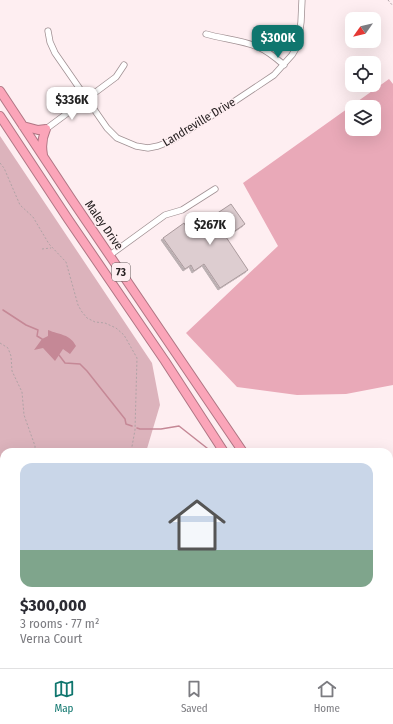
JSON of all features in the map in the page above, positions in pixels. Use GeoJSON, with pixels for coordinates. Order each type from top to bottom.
{"type":"FeatureCollection","features":[{"type":"Feature","properties":{"kind":"highway","name":"Maley Drive"},"geometry":{"type":"LineString","coordinates":[[0,91],[240,448]]}},
{"type":"Feature","properties":{"kind":"highway","name":"73"},"geometry":{"type":"LineString","coordinates":[[0,116],[165,361],[221,448]]}},
{"type":"Feature","properties":{"kind":"highway"},"geometry":{"type":"LineString","coordinates":[[23,126],[38,130],[46,129],[42,139],[44,157]]}},
{"type":"Feature","properties":{"kind":"street","name":"Landreville Drive"},"geometry":{"type":"LineString","coordinates":[[48,31],[50,42],[55,53],[107,128],[116,138],[136,146],[148,148],[171,141],[274,75],[292,55],[298,45],[302,0]]}},
{"type":"Feature","properties":{"kind":"street"},"geometry":{"type":"LineString","coordinates":[[206,34],[247,43],[258,47],[268,52],[284,65]]}},
{"type":"Feature","properties":{"kind":"street"},"geometry":{"type":"LineString","coordinates":[[46,129],[116,77],[124,65]]}},
{"type":"Feature","properties":{"kind":"street"},"geometry":{"type":"LineString","coordinates":[[110,255],[165,215],[182,210],[215,189]]}},
{"type":"Feature","properties":{"kind":"path"},"geometry":{"type":"LineString","coordinates":[[388,0],[393,6]]}},
{"type":"Feature","properties":{"kind":"path"},"geometry":{"type":"LineString","coordinates":[[0,163],[4,168],[20,205],[33,217],[52,248],[66,262],[78,305],[82,312],[87,318],[95,322],[105,323],[116,328],[124,335],[137,358],[135,430],[131,448]]}},
{"type":"Feature","properties":{"kind":"path"},"geometry":{"type":"LineString","coordinates":[[42,249],[52,248]]}},
{"type":"Feature","properties":{"kind":"path"},"geometry":{"type":"LineString","coordinates":[[0,343],[8,348],[11,356],[12,371],[22,392],[24,415],[35,448]]}},
{"type":"Feature","properties":{"kind":"shaded area"},"geometry":{"type":"Polygon","coordinates":[[[389,79],[393,84],[393,385],[346,394],[297,395],[237,387],[186,333],[278,246],[243,183],[345,110],[345,136],[381,136],[381,100],[360,100],[371,92],[381,92],[381,85],[389,79]]]}},
{"type":"Feature","properties":{"kind":"shaded area"},"geometry":{"type":"Polygon","coordinates":[[[0,136],[152,363],[160,405],[147,448],[0,448],[0,136]]]}},
{"type":"Feature","properties":{"kind":"shaded area"},"geometry":{"type":"Polygon","coordinates":[[[48,330],[64,335],[74,342],[76,346],[70,354],[63,349],[55,361],[43,348],[34,350],[42,339],[48,336],[48,330]]]}},
{"type":"Feature","properties":{"kind":"building"},"geometry":{"type":"Polygon","coordinates":[[[231,204],[245,224],[226,237],[248,270],[220,288],[204,264],[194,271],[191,265],[185,269],[163,238],[184,223],[189,232],[231,204]]]}},
{"type":"Feature","properties":{"kind":"waterway"},"geometry":{"type":"LineString","coordinates":[[3,310],[26,325],[38,330],[37,336],[42,339]]}},
{"type":"Feature","properties":{"kind":"waterway"},"geometry":{"type":"LineString","coordinates":[[59,355],[65,363],[80,364],[125,419],[126,424],[132,426]]}},
{"type":"Feature","properties":{"kind":"waterway"},"geometry":{"type":"LineString","coordinates":[[137,428],[161,429],[179,426],[207,448]]}}]}
